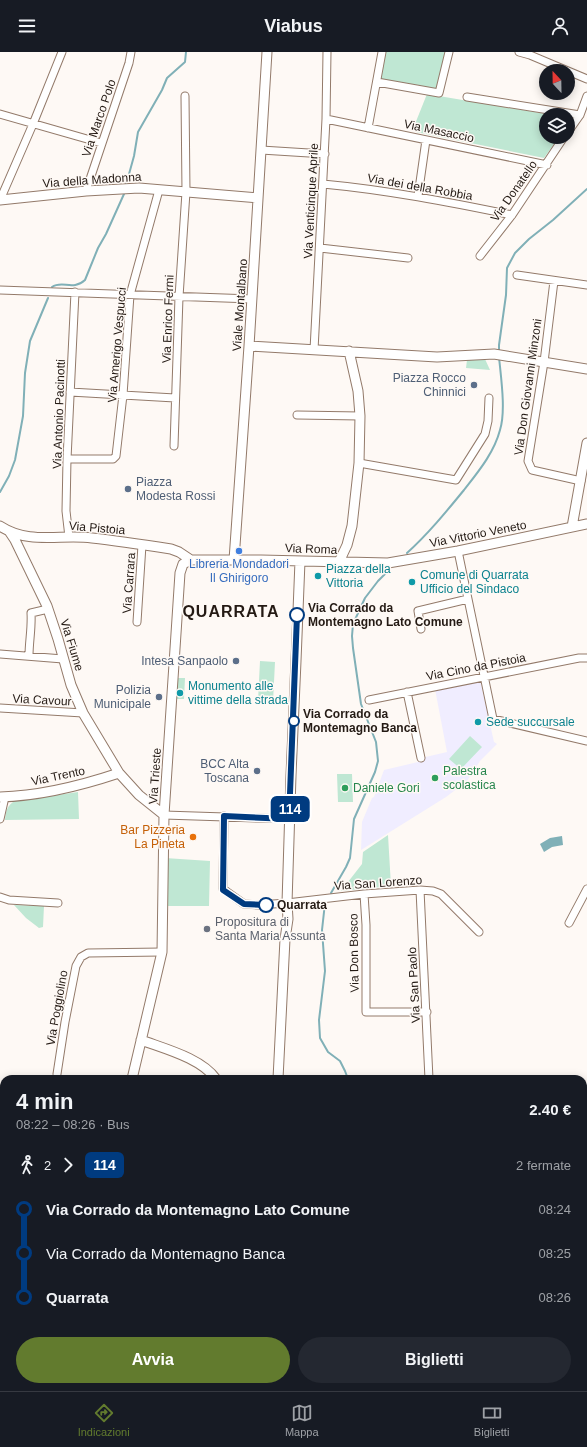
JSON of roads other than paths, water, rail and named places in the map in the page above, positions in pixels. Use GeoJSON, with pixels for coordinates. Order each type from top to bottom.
{"type":"FeatureCollection","features":[{"type":"Feature","properties":{"kind":"street"},"geometry":{"type":"LineString","coordinates":[[0,200],[62,52]]}},
{"type":"Feature","properties":{"kind":"street","name":"Via Marco Polo"},"geometry":{"type":"LineString","coordinates":[[86,191],[129,63],[131,52]]}},
{"type":"Feature","properties":{"kind":"street","name":"Viale Montalbano"},"geometry":{"type":"LineString","coordinates":[[234,560],[267,52]]}},
{"type":"Feature","properties":{"kind":"street","name":"Via Venticinque Aprile"},"geometry":{"type":"LineString","coordinates":[[314,350],[325,154],[327,52]]}},
{"type":"Feature","properties":{"kind":"street"},"geometry":{"type":"LineString","coordinates":[[368,128],[382,52]]}},
{"type":"Feature","properties":{"kind":"street"},"geometry":{"type":"LineString","coordinates":[[377,82],[440,93],[449,52]]}},
{"type":"Feature","properties":{"kind":"street"},"geometry":{"type":"LineString","coordinates":[[519,52],[530,55],[587,79]]}},
{"type":"Feature","properties":{"kind":"street","name":"Via Enrico Fermi"},"geometry":{"type":"LineString","coordinates":[[174,446],[179,296],[186,192],[185,96]]}},
{"type":"Feature","properties":{"kind":"street"},"geometry":{"type":"LineString","coordinates":[[575,122],[580,115],[587,96]]}},
{"type":"Feature","properties":{"kind":"street"},"geometry":{"type":"LineString","coordinates":[[467,97],[580,115]]}},
{"type":"Feature","properties":{"kind":"street"},"geometry":{"type":"LineString","coordinates":[[0,114],[101,143]]}},
{"type":"Feature","properties":{"kind":"street","name":"Via Masaccio"},"geometry":{"type":"LineString","coordinates":[[326,119],[547,164]]}},
{"type":"Feature","properties":{"kind":"street"},"geometry":{"type":"LineString","coordinates":[[418,196],[426,140]]}},
{"type":"Feature","properties":{"kind":"street","name":"Via Donatello"},"geometry":{"type":"LineString","coordinates":[[480,256],[512,215],[560,144]]}},
{"type":"Feature","properties":{"kind":"street"},"geometry":{"type":"LineString","coordinates":[[261,150],[325,154]]}},
{"type":"Feature","properties":{"kind":"street","name":"Via dei della Robbia"},"geometry":{"type":"LineString","coordinates":[[323,184],[418,196],[512,215]]}},
{"type":"Feature","properties":{"kind":"street","name":"Via della Madonna"},"geometry":{"type":"LineString","coordinates":[[0,200],[86,191],[139,188],[258,198]]}},
{"type":"Feature","properties":{"kind":"street","name":"Via Amerigo Vespucci"},"geometry":{"type":"LineString","coordinates":[[67,459],[113,459],[116,456],[123,395],[130,295],[159,190]]}},
{"type":"Feature","properties":{"kind":"street"},"geometry":{"type":"LineString","coordinates":[[320,248],[408,258]]}},
{"type":"Feature","properties":{"kind":"street"},"geometry":{"type":"LineString","coordinates":[[517,275],[587,285]]}},
{"type":"Feature","properties":{"kind":"street","name":"Via Don Giovanni Minzoni"},"geometry":{"type":"LineString","coordinates":[[554,281],[544,362],[528,461],[532,470],[581,481]]}},
{"type":"Feature","properties":{"kind":"street"},"geometry":{"type":"LineString","coordinates":[[0,290],[252,299]]}},
{"type":"Feature","properties":{"kind":"street","name":"Via Antonio Pacinotti"},"geometry":{"type":"LineString","coordinates":[[69,537],[66,511],[67,459],[75,292]]}},
{"type":"Feature","properties":{"kind":"street"},"geometry":{"type":"LineString","coordinates":[[249,346],[437,357],[494,354],[587,369]]}},
{"type":"Feature","properties":{"kind":"street"},"geometry":{"type":"LineString","coordinates":[[339,562],[347,545],[352,526],[359,463],[360,416],[358,391],[349,351]]}},
{"type":"Feature","properties":{"kind":"street"},"geometry":{"type":"LineString","coordinates":[[70,392],[175,398]]}},
{"type":"Feature","properties":{"kind":"street"},"geometry":{"type":"LineString","coordinates":[[359,463],[456,480],[485,434],[489,417],[489,398]]}},
{"type":"Feature","properties":{"kind":"street"},"geometry":{"type":"LineString","coordinates":[[298,415],[360,416]]}},
{"type":"Feature","properties":{"kind":"street"},"geometry":{"type":"LineString","coordinates":[[572,527],[587,443]]}},
{"type":"Feature","properties":{"kind":"street","name":"Via Vittorio Veneto"},"geometry":{"type":"LineString","coordinates":[[388,564],[587,524]]}},
{"type":"Feature","properties":{"kind":"street","name":"Via Pistoia"},"geometry":{"type":"LineString","coordinates":[[0,526],[9,532],[22,536],[37,538],[91,538],[176,550],[191,560]]}},
{"type":"Feature","properties":{"kind":"street","name":"Via Fiume"},"geometry":{"type":"LineString","coordinates":[[9,532],[15,540],[48,609],[71,685],[83,713],[119,773],[139,795],[164,814]]}},
{"type":"Feature","properties":{"kind":"street","name":"Via Carrara"},"geometry":{"type":"LineString","coordinates":[[138,622],[142,544]]}},
{"type":"Feature","properties":{"kind":"street"},"geometry":{"type":"LineString","coordinates":[[458,551],[493,719],[587,741]]}},
{"type":"Feature","properties":{"kind":"street"},"geometry":{"type":"LineString","coordinates":[[191,560],[234,560]]}},
{"type":"Feature","properties":{"kind":"street","name":"Via Trieste"},"geometry":{"type":"LineString","coordinates":[[133,1075],[162,952],[164,814],[180,573],[183,564],[191,560]]}},
{"type":"Feature","properties":{"kind":"street","name":"Via Roma"},"geometry":{"type":"LineString","coordinates":[[234,560],[388,564]]}},
{"type":"Feature","properties":{"kind":"street"},"geometry":{"type":"LineString","coordinates":[[278,1075],[285,940],[288,919],[289,819],[300,561]]}},
{"type":"Feature","properties":{"kind":"street"},"geometry":{"type":"LineString","coordinates":[[421,629],[418,611],[468,599]]}},
{"type":"Feature","properties":{"kind":"street"},"geometry":{"type":"LineString","coordinates":[[29,656],[29,638],[32,622],[31,613],[48,609]]}},
{"type":"Feature","properties":{"kind":"street"},"geometry":{"type":"LineString","coordinates":[[0,654],[63,659]]}},
{"type":"Feature","properties":{"kind":"street","name":"Via Cino da Pistoia"},"geometry":{"type":"LineString","coordinates":[[369,700],[579,658],[587,658]]}},
{"type":"Feature","properties":{"kind":"street"},"geometry":{"type":"LineString","coordinates":[[407,692],[421,758]]}},
{"type":"Feature","properties":{"kind":"street","name":"Via Cavour"},"geometry":{"type":"LineString","coordinates":[[0,708],[83,713]]}},
{"type":"Feature","properties":{"kind":"street","name":"Via Trento"},"geometry":{"type":"LineString","coordinates":[[2,797],[60,791],[119,773]]}},
{"type":"Feature","properties":{"kind":"street"},"geometry":{"type":"LineString","coordinates":[[0,819],[2,797]]}},
{"type":"Feature","properties":{"kind":"street"},"geometry":{"type":"LineString","coordinates":[[164,814],[289,819]]}},
{"type":"Feature","properties":{"kind":"street","name":"Via San Lorenzo"},"geometry":{"type":"LineString","coordinates":[[224,816],[223,890],[244,904],[287,903],[364,894],[420,890],[433,891],[441,894],[479,932]]}},
{"type":"Feature","properties":{"kind":"street"},"geometry":{"type":"LineString","coordinates":[[569,923],[587,889]]}},
{"type":"Feature","properties":{"kind":"street","name":"Via San Paolo"},"geometry":{"type":"LineString","coordinates":[[420,890],[429,1075]]}},
{"type":"Feature","properties":{"kind":"street","name":"Via Don Bosco"},"geometry":{"type":"LineString","coordinates":[[364,894],[366,925],[366,1012],[427,1012]]}},
{"type":"Feature","properties":{"kind":"street"},"geometry":{"type":"LineString","coordinates":[[0,897],[9,900],[58,902]]}},
{"type":"Feature","properties":{"kind":"street","name":"Via Poggiolino"},"geometry":{"type":"LineString","coordinates":[[57,1074],[76,966],[81,956],[88,952],[162,952]]}},
{"type":"Feature","properties":{"kind":"street"},"geometry":{"type":"LineString","coordinates":[[141,1040],[180,1055],[203,1066],[212,1075]]}},
{"type":"Feature","properties":{"kind":"water"},"geometry":{"type":"Polygon","coordinates":[[[562,836],[563,845],[552,847],[544,852],[540,844],[550,838],[562,836]]]}},
{"type":"Feature","properties":{"kind":"waterway"},"geometry":{"type":"LineString","coordinates":[[126,185],[134,156],[138,132],[162,90],[167,78],[185,62],[186,52]]}},
{"type":"Feature","properties":{"kind":"waterway"},"geometry":{"type":"LineString","coordinates":[[499,353],[506,295],[507,268],[515,253],[587,189]]}},
{"type":"Feature","properties":{"kind":"waterway"},"geometry":{"type":"LineString","coordinates":[[52,287],[60,284],[76,285],[85,280],[98,248],[124,194]]}},
{"type":"Feature","properties":{"kind":"waterway"},"geometry":{"type":"LineString","coordinates":[[0,492],[9,476],[15,460],[23,416],[25,373],[30,341],[48,298]]}},
{"type":"Feature","properties":{"kind":"waterway"},"geometry":{"type":"LineString","coordinates":[[407,553],[444,515],[475,476],[494,447],[500,430],[503,414],[499,357]]}},
{"type":"Feature","properties":{"kind":"waterway"},"geometry":{"type":"LineString","coordinates":[[331,893],[350,858],[354,819],[375,772],[378,761],[376,742],[361,704],[353,648],[353,624],[365,598],[389,570]]}},
{"type":"Feature","properties":{"kind":"waterway"},"geometry":{"type":"LineString","coordinates":[[325,903],[322,930],[325,971],[319,1020],[320,1038],[328,1052],[340,1061],[346,1075]]}},
{"type":"Feature","properties":{"kind":"place","name":"Piazza Rocco Chinnici"},"geometry":{"type":"Point","coordinates":[474,385]}},
{"type":"Feature","properties":{"kind":"place","name":"Piazza Modesta Rossi"},"geometry":{"type":"Point","coordinates":[128,489]}},
{"type":"Feature","properties":{"kind":"place","name":"Libreria Mondadori Il Ghirigoro"},"geometry":{"type":"Point","coordinates":[239,551]}},
{"type":"Feature","properties":{"kind":"place","name":"Piazza della Vittoria"},"geometry":{"type":"Point","coordinates":[318,576]}},
{"type":"Feature","properties":{"kind":"place","name":"Comune di Quarrata Ufficio del Sindaco"},"geometry":{"type":"Point","coordinates":[412,582]}},
{"type":"Feature","properties":{"kind":"place","name":"Via Corrado da Montemagno Lato Comune"},"geometry":{"type":"Point","coordinates":[297,615]}},
{"type":"Feature","properties":{"kind":"place","name":"Intesa Sanpaolo"},"geometry":{"type":"Point","coordinates":[236,661]}},
{"type":"Feature","properties":{"kind":"place","name":"Monumento alle vittime della strada"},"geometry":{"type":"Point","coordinates":[180,693]}},
{"type":"Feature","properties":{"kind":"place","name":"Polizia Municipale"},"geometry":{"type":"Point","coordinates":[159,697]}},
{"type":"Feature","properties":{"kind":"place","name":"Via Corrado da Montemagno Banca"},"geometry":{"type":"Point","coordinates":[294,721]}},
{"type":"Feature","properties":{"kind":"place","name":"Sede succursale"},"geometry":{"type":"Point","coordinates":[478,722]}},
{"type":"Feature","properties":{"kind":"place","name":"BCC Alta Toscana"},"geometry":{"type":"Point","coordinates":[257,771]}},
{"type":"Feature","properties":{"kind":"place","name":"Palestra scolastica"},"geometry":{"type":"Point","coordinates":[435,778]}},
{"type":"Feature","properties":{"kind":"place","name":"Daniele Gori"},"geometry":{"type":"Point","coordinates":[345,788]}},
{"type":"Feature","properties":{"kind":"place","name":"Bar Pizzeria La Pineta"},"geometry":{"type":"Point","coordinates":[193,837]}},
{"type":"Feature","properties":{"kind":"place","name":"Quarrata"},"geometry":{"type":"Point","coordinates":[266,905]}},
{"type":"Feature","properties":{"kind":"place","name":"Propositura di Santa Maria Assunta"},"geometry":{"type":"Point","coordinates":[207,929]}},
{"type":"Feature","properties":{"kind":"district","name":"QUARRATA"},"geometry":{"type":"Point","coordinates":[231,611]}}]}
